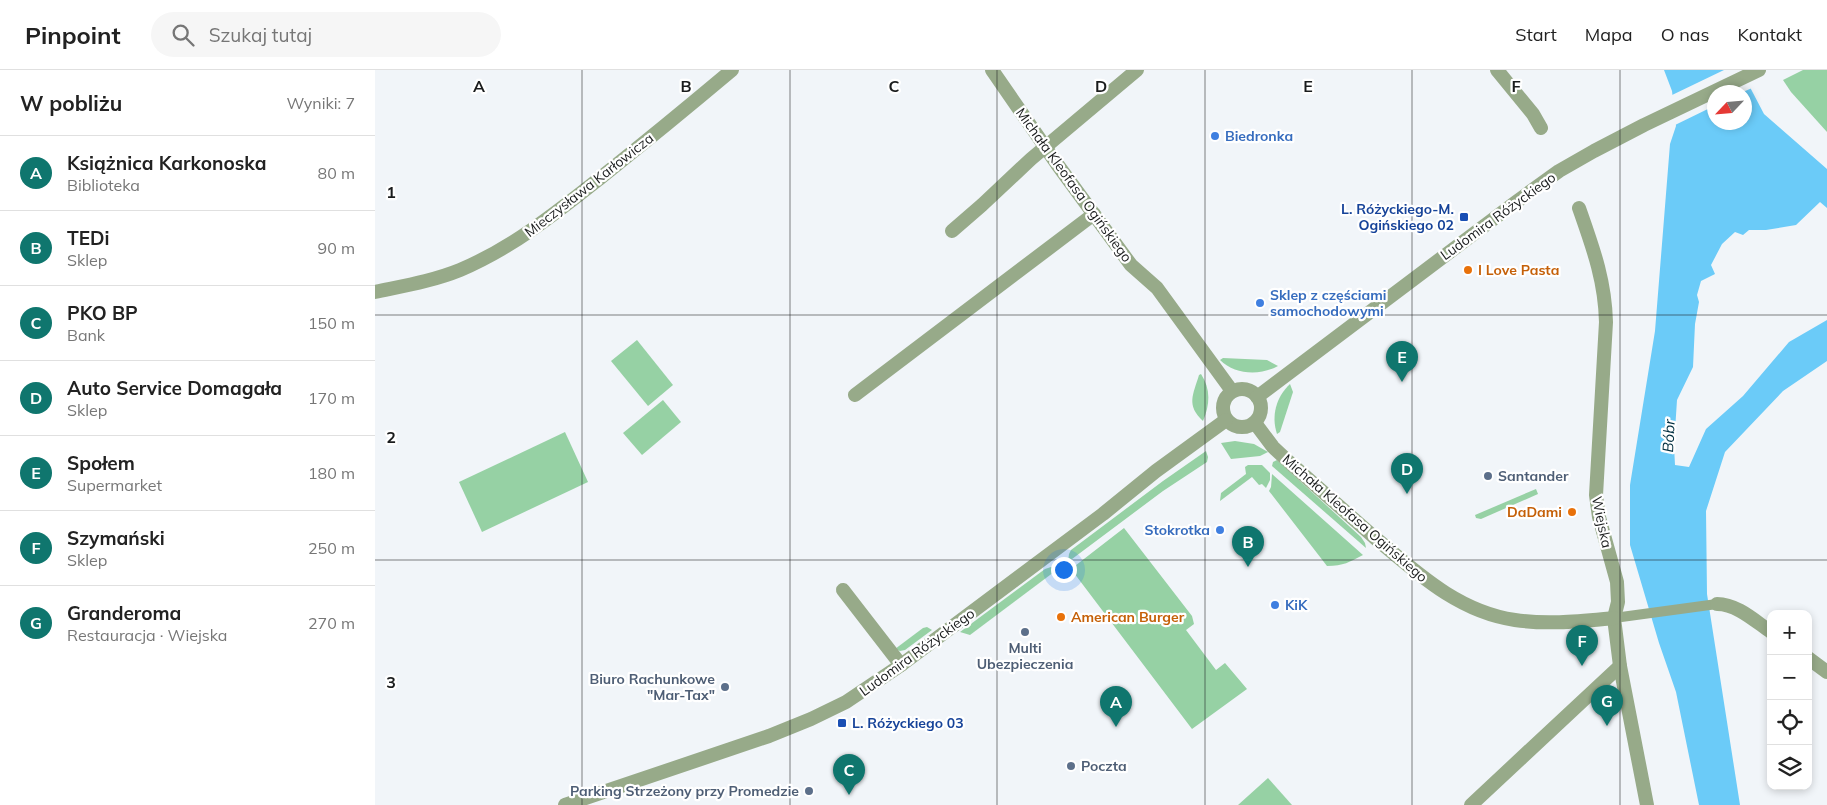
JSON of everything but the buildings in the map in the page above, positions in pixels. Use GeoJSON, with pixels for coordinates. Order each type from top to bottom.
{"type":"FeatureCollection","features":[{"type":"Feature","properties":{"kind":"street","name":"Mieczysława Karłowicza"},"geometry":{"type":"LineString","coordinates":[[375,292],[411,285],[459,270],[500,250],[541,225],[732,70]]}},
{"type":"Feature","properties":{"kind":"street","name":"Michała Kleofasa Ogińskiego"},"geometry":{"type":"LineString","coordinates":[[992,70],[1045,147],[1131,265],[1157,288],[1232,392]]}},
{"type":"Feature","properties":{"kind":"street"},"geometry":{"type":"LineString","coordinates":[[952,231],[1045,147],[1137,70]]}},
{"type":"Feature","properties":{"kind":"street"},"geometry":{"type":"LineString","coordinates":[[1497,70],[1533,114],[1541,128]]}},
{"type":"Feature","properties":{"kind":"street","name":"Ludomira Różyckiego"},"geometry":{"type":"LineString","coordinates":[[1257,397],[1537,186],[1582,158],[1644,125],[1759,70]]}},
{"type":"Feature","properties":{"kind":"street","name":"Wiejska"},"geometry":{"type":"LineString","coordinates":[[1579,208],[1602,278],[1606,301],[1596,495],[1599,517],[1617,582],[1618,602],[1614,618],[1620,666],[1647,805]]}},
{"type":"Feature","properties":{"kind":"street"},"geometry":{"type":"LineString","coordinates":[[855,395],[1094,214]]}},
{"type":"Feature","properties":{"kind":"street"},"geometry":{"type":"LineString","coordinates":[[1246,389],[1257,397],[1261,410],[1255,423],[1248,427],[1240,428],[1232,426],[1226,420],[1223,414],[1223,401],[1232,392],[1246,389]]}},
{"type":"Feature","properties":{"kind":"street","name":"Ludomira Różyckiego"},"geometry":{"type":"LineString","coordinates":[[565,805],[760,739],[806,722],[846,702],[901,665],[1226,420]]}},
{"type":"Feature","properties":{"kind":"street","name":"Michała Kleofasa Ogińskiego"},"geometry":{"type":"LineString","coordinates":[[1255,423],[1273,447],[1415,573],[1441,592],[1491,614],[1514,620],[1559,623],[1614,618],[1717,604]]}},
{"type":"Feature","properties":{"kind":"street"},"geometry":{"type":"LineString","coordinates":[[843,590],[901,665]]}},
{"type":"Feature","properties":{"kind":"street"},"geometry":{"type":"LineString","coordinates":[[1717,604],[1724,604],[1735,608],[1767,629]]}},
{"type":"Feature","properties":{"kind":"street"},"geometry":{"type":"LineString","coordinates":[[1812,661],[1827,672]]}},
{"type":"Feature","properties":{"kind":"street"},"geometry":{"type":"LineString","coordinates":[[1471,805],[1620,666]]}},
{"type":"Feature","properties":{"kind":"green space"},"geometry":{"type":"Polygon","coordinates":[[[1803,70],[1827,70],[1827,132],[1791,92],[1783,80],[1803,70]]]}},
{"type":"Feature","properties":{"kind":"green space"},"geometry":{"type":"Polygon","coordinates":[[[637,340],[673,385],[648,406],[611,361],[637,340]]]}},
{"type":"Feature","properties":{"kind":"green space"},"geometry":{"type":"Polygon","coordinates":[[[1223,358],[1267,360],[1278,366],[1256,372],[1240,371],[1226,365],[1220,360],[1223,358]]]}},
{"type":"Feature","properties":{"kind":"green space"},"geometry":{"type":"Polygon","coordinates":[[[1201,374],[1208,391],[1207,409],[1203,421],[1194,410],[1192,400],[1199,375],[1201,374]]]}},
{"type":"Feature","properties":{"kind":"green space"},"geometry":{"type":"Polygon","coordinates":[[[1290,384],[1293,392],[1280,432],[1277,434],[1275,427],[1276,407],[1281,395],[1290,384]]]}},
{"type":"Feature","properties":{"kind":"green space"},"geometry":{"type":"Polygon","coordinates":[[[663,400],[681,422],[642,455],[623,433],[663,400]]]}},
{"type":"Feature","properties":{"kind":"green space"},"geometry":{"type":"Polygon","coordinates":[[[565,432],[588,482],[482,532],[459,482],[565,432]]]}},
{"type":"Feature","properties":{"kind":"green space"},"geometry":{"type":"Polygon","coordinates":[[[1235,441],[1254,444],[1268,452],[1260,456],[1231,459],[1221,443],[1235,441]]]}},
{"type":"Feature","properties":{"kind":"green space"},"geometry":{"type":"Polygon","coordinates":[[[1206,451],[1207,462],[1163,491],[1068,562],[1071,550],[1206,451]]]}},
{"type":"Feature","properties":{"kind":"green space"},"geometry":{"type":"Polygon","coordinates":[[[1277,460],[1361,537],[1366,548],[1272,466],[1273,462],[1277,460]]]}},
{"type":"Feature","properties":{"kind":"green space"},"geometry":{"type":"Polygon","coordinates":[[[1248,465],[1262,465],[1270,473],[1270,480],[1266,488],[1262,484],[1259,485],[1252,477],[1220,501],[1221,493],[1246,474],[1245,467],[1248,465]]]}},
{"type":"Feature","properties":{"kind":"green space"},"geometry":{"type":"Polygon","coordinates":[[[1272,474],[1363,555],[1350,562],[1327,566],[1269,491],[1272,474]]]}},
{"type":"Feature","properties":{"kind":"green space"},"geometry":{"type":"Polygon","coordinates":[[[1536,489],[1538,494],[1481,519],[1476,518],[1475,515],[1536,489]]]}},
{"type":"Feature","properties":{"kind":"green space"},"geometry":{"type":"Polygon","coordinates":[[[1124,528],[1192,616],[1194,624],[1186,630],[1216,670],[1225,663],[1247,689],[1192,729],[1071,569],[1124,528]]]}},
{"type":"Feature","properties":{"kind":"green space"},"geometry":{"type":"Polygon","coordinates":[[[1051,567],[1058,569],[970,635],[960,632],[1045,569],[1051,567]]]}},
{"type":"Feature","properties":{"kind":"green space"},"geometry":{"type":"Polygon","coordinates":[[[927,627],[932,630],[905,650],[895,649],[923,628],[927,627]]]}},
{"type":"Feature","properties":{"kind":"green space"},"geometry":{"type":"Polygon","coordinates":[[[1268,778],[1292,805],[1238,805],[1268,778]]]}},
{"type":"Feature","properties":{"kind":"water","name":"Bóbr"},"geometry":{"type":"Polygon","coordinates":[[[1664,70],[1741,70],[1749,85],[1707,85],[1707,130],[1752,130],[1752,91],[1764,114],[1827,169],[1827,208],[1820,202],[1796,225],[1766,230],[1749,230],[1743,235],[1735,232],[1722,244],[1711,265],[1715,274],[1701,281],[1697,295],[1699,302],[1695,324],[1693,367],[1677,400],[1674,446],[1675,465],[1689,467],[1706,429],[1743,396],[1789,342],[1827,320],[1827,361],[1783,391],[1725,452],[1706,511],[1707,594],[1740,805],[1699,805],[1676,692],[1659,643],[1630,545],[1630,485],[1655,331],[1670,144],[1676,126],[1672,91],[1664,70]]]}},
{"type":"Feature","properties":{"kind":"pier"},"geometry":{"type":"Polygon","coordinates":[[[1724,70],[1743,70],[1750,85],[1707,85],[1707,109],[1673,126],[1670,96],[1724,70]]]}},
{"type":"Feature","properties":{"kind":"place","name":"Biedronka"},"geometry":{"type":"Point","coordinates":[1215,136]}},
{"type":"Feature","properties":{"kind":"place","name":"L. Różyckiego-M. Ogińskiego 02"},"geometry":{"type":"Point","coordinates":[1464,217]}},
{"type":"Feature","properties":{"kind":"place","name":"I Love Pasta"},"geometry":{"type":"Point","coordinates":[1468,270]}},
{"type":"Feature","properties":{"kind":"place","name":"Sklep z częściami samochodowymi"},"geometry":{"type":"Point","coordinates":[1260,303]}},
{"type":"Feature","properties":{"kind":"place","name":"Społem"},"geometry":{"type":"Point","coordinates":[1402,382]}},
{"type":"Feature","properties":{"kind":"place","name":"Santander"},"geometry":{"type":"Point","coordinates":[1488,476]}},
{"type":"Feature","properties":{"kind":"place","name":"Auto Service Domagała"},"geometry":{"type":"Point","coordinates":[1407,494]}},
{"type":"Feature","properties":{"kind":"place","name":"DaDami"},"geometry":{"type":"Point","coordinates":[1572,512]}},
{"type":"Feature","properties":{"kind":"place","name":"Stokrotka"},"geometry":{"type":"Point","coordinates":[1220,530]}},
{"type":"Feature","properties":{"kind":"place","name":"TEDi"},"geometry":{"type":"Point","coordinates":[1248,567]}},
{"type":"Feature","properties":{"kind":"place","name":"KiK"},"geometry":{"type":"Point","coordinates":[1275,605]}},
{"type":"Feature","properties":{"kind":"place","name":"American Burger"},"geometry":{"type":"Point","coordinates":[1061,617]}},
{"type":"Feature","properties":{"kind":"place","name":"Multi Ubezpieczenia"},"geometry":{"type":"Point","coordinates":[1025,632]}},
{"type":"Feature","properties":{"kind":"place","name":"Szymański"},"geometry":{"type":"Point","coordinates":[1582,666]}},
{"type":"Feature","properties":{"kind":"place","name":"Biuro Rachunkowe \"Mar-Tax\""},"geometry":{"type":"Point","coordinates":[725,687]}},
{"type":"Feature","properties":{"kind":"place","name":"L. Różyckiego 03"},"geometry":{"type":"Point","coordinates":[842,723]}},
{"type":"Feature","properties":{"kind":"place","name":"Granderoma"},"geometry":{"type":"Point","coordinates":[1607,726]}},
{"type":"Feature","properties":{"kind":"place","name":"Książnica Karkonoska"},"geometry":{"type":"Point","coordinates":[1116,727]}},
{"type":"Feature","properties":{"kind":"place","name":"Poczta"},"geometry":{"type":"Point","coordinates":[1071,766]}},
{"type":"Feature","properties":{"kind":"place","name":"Parking Strzeżony przy Promedzie"},"geometry":{"type":"Point","coordinates":[809,791]}},
{"type":"Feature","properties":{"kind":"place","name":"PKO BP"},"geometry":{"type":"Point","coordinates":[849,795]}}]}
